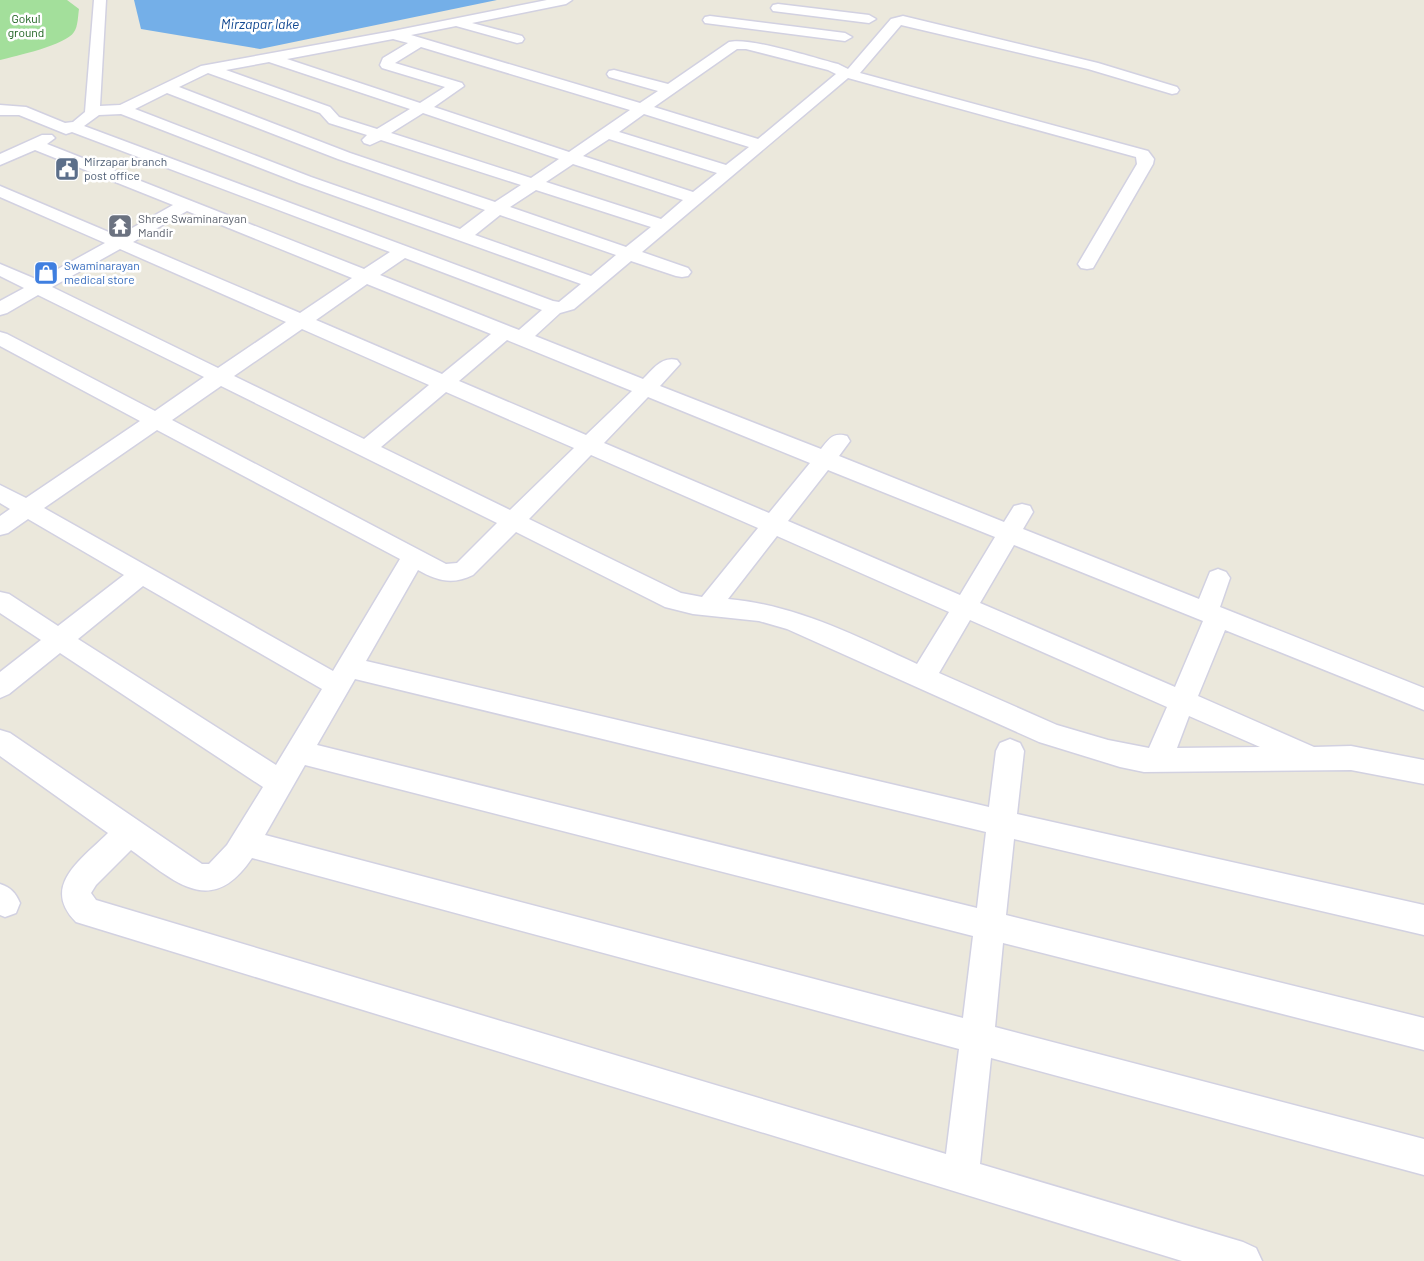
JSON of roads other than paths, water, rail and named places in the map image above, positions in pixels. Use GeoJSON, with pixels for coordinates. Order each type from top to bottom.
{"type":"FeatureCollection","features":[{"type":"Feature","properties":{"kind":"street"},"geometry":{"type":"LineString","coordinates":[[0,160],[90,117],[100,0]]}},
{"type":"Feature","properties":{"kind":"street"},"geometry":{"type":"LineString","coordinates":[[92,111],[123,108],[195,72],[208,68],[393,35],[566,0]]}},
{"type":"Feature","properties":{"kind":"street"},"geometry":{"type":"LineString","coordinates":[[786,55],[822,0]]}},
{"type":"Feature","properties":{"kind":"street"},"geometry":{"type":"LineString","coordinates":[[778,8],[869,19]]}},
{"type":"Feature","properties":{"kind":"street"},"geometry":{"type":"LineString","coordinates":[[710,20],[845,37]]}},
{"type":"Feature","properties":{"kind":"street"},"geometry":{"type":"LineString","coordinates":[[366,448],[444,383],[555,308],[567,306],[847,74],[896,22],[903,20],[1093,66],[1172,90]]}},
{"type":"Feature","properties":{"kind":"street"},"geometry":{"type":"LineString","coordinates":[[456,22],[517,39]]}},
{"type":"Feature","properties":{"kind":"street"},"geometry":{"type":"LineString","coordinates":[[393,35],[493,63],[760,145]]}},
{"type":"Feature","properties":{"kind":"street"},"geometry":{"type":"LineString","coordinates":[[287,190],[457,86],[386,65],[388,61],[419,42]]}},
{"type":"Feature","properties":{"kind":"street"},"geometry":{"type":"LineString","coordinates":[[462,236],[534,183],[734,45],[746,45],[833,67],[847,74],[1142,154],[1146,158],[1145,164],[1087,264]]}},
{"type":"Feature","properties":{"kind":"street"},"geometry":{"type":"LineString","coordinates":[[269,57],[696,199]]}},
{"type":"Feature","properties":{"kind":"street"},"geometry":{"type":"LineString","coordinates":[[208,68],[325,110],[331,118],[664,225]]}},
{"type":"Feature","properties":{"kind":"street"},"geometry":{"type":"LineString","coordinates":[[614,74],[669,90]]}},
{"type":"Feature","properties":{"kind":"street"},"geometry":{"type":"LineString","coordinates":[[166,87],[344,156],[682,272]]}},
{"type":"Feature","properties":{"kind":"street"},"geometry":{"type":"LineString","coordinates":[[123,108],[287,190],[403,251],[555,308]]}},
{"type":"Feature","properties":{"kind":"street"},"geometry":{"type":"LineString","coordinates":[[0,110],[21,110],[69,128],[287,190],[462,236],[594,283]]}},
{"type":"Feature","properties":{"kind":"street"},"geometry":{"type":"LineString","coordinates":[[606,133],[728,171]]}},
{"type":"Feature","properties":{"kind":"street"},"geometry":{"type":"LineString","coordinates":[[34,144],[184,206],[513,335],[1424,699]]}},
{"type":"Feature","properties":{"kind":"street"},"geometry":{"type":"LineString","coordinates":[[0,191],[1312,757]]}},
{"type":"Feature","properties":{"kind":"street"},"geometry":{"type":"LineString","coordinates":[[0,309],[184,206]]}},
{"type":"Feature","properties":{"kind":"street"},"geometry":{"type":"LineString","coordinates":[[0,527],[403,251]]}},
{"type":"Feature","properties":{"kind":"street"},"geometry":{"type":"LineString","coordinates":[[0,269],[674,600],[691,606],[778,616],[810,627],[1049,734],[1080,745],[1113,755],[1144,760],[1351,758],[1424,772]]}},
{"type":"Feature","properties":{"kind":"street"},"geometry":{"type":"LineString","coordinates":[[0,338],[450,575],[458,574],[465,569],[670,364]]}},
{"type":"Feature","properties":{"kind":"street"},"geometry":{"type":"LineString","coordinates":[[708,607],[839,441]]}},
{"type":"Feature","properties":{"kind":"street"},"geometry":{"type":"LineString","coordinates":[[0,493],[142,573],[343,676],[1002,823],[1424,920]]}},
{"type":"Feature","properties":{"kind":"street"},"geometry":{"type":"LineString","coordinates":[[923,677],[1022,512]]}},
{"type":"Feature","properties":{"kind":"street"},"geometry":{"type":"LineString","coordinates":[[0,741],[185,871],[203,878],[218,875],[231,864],[245,843],[414,556]]}},
{"type":"Feature","properties":{"kind":"street"},"geometry":{"type":"LineString","coordinates":[[0,687],[142,573]]}},
{"type":"Feature","properties":{"kind":"street"},"geometry":{"type":"LineString","coordinates":[[1158,760],[1183,702],[1212,614],[1218,578]]}},
{"type":"Feature","properties":{"kind":"street"},"geometry":{"type":"LineString","coordinates":[[0,601],[280,783]]}},
{"type":"Feature","properties":{"kind":"street"},"geometry":{"type":"LineString","coordinates":[[961,1176],[1010,751]]}},
{"type":"Feature","properties":{"kind":"street"},"geometry":{"type":"LineString","coordinates":[[298,752],[1424,1034]]}},
{"type":"Feature","properties":{"kind":"street"},"geometry":{"type":"LineString","coordinates":[[129,832],[86,875],[76,890],[77,902],[87,912],[1243,1261]]}},
{"type":"Feature","properties":{"kind":"street"},"geometry":{"type":"LineString","coordinates":[[245,843],[1424,1157]]}},
{"type":"Feature","properties":{"kind":"water","name":"Mirzapar lake"},"geometry":{"type":"Polygon","coordinates":[[[134,0],[497,0],[260,49],[141,29],[134,0]]]}},
{"type":"Feature","properties":{"kind":"place","name":"Mirzapar branch post office"},"geometry":{"type":"Point","coordinates":[67,169]}},
{"type":"Feature","properties":{"kind":"place","name":"Shree Swaminarayan Mandir"},"geometry":{"type":"Point","coordinates":[120,226]}},
{"type":"Feature","properties":{"kind":"place","name":"Swaminarayan medical store"},"geometry":{"type":"Point","coordinates":[46,273]}},
{"type":"Feature","properties":{"kind":"park label","name":"Gokul ground"},"geometry":{"type":"Point","coordinates":[26,26]}}]}
